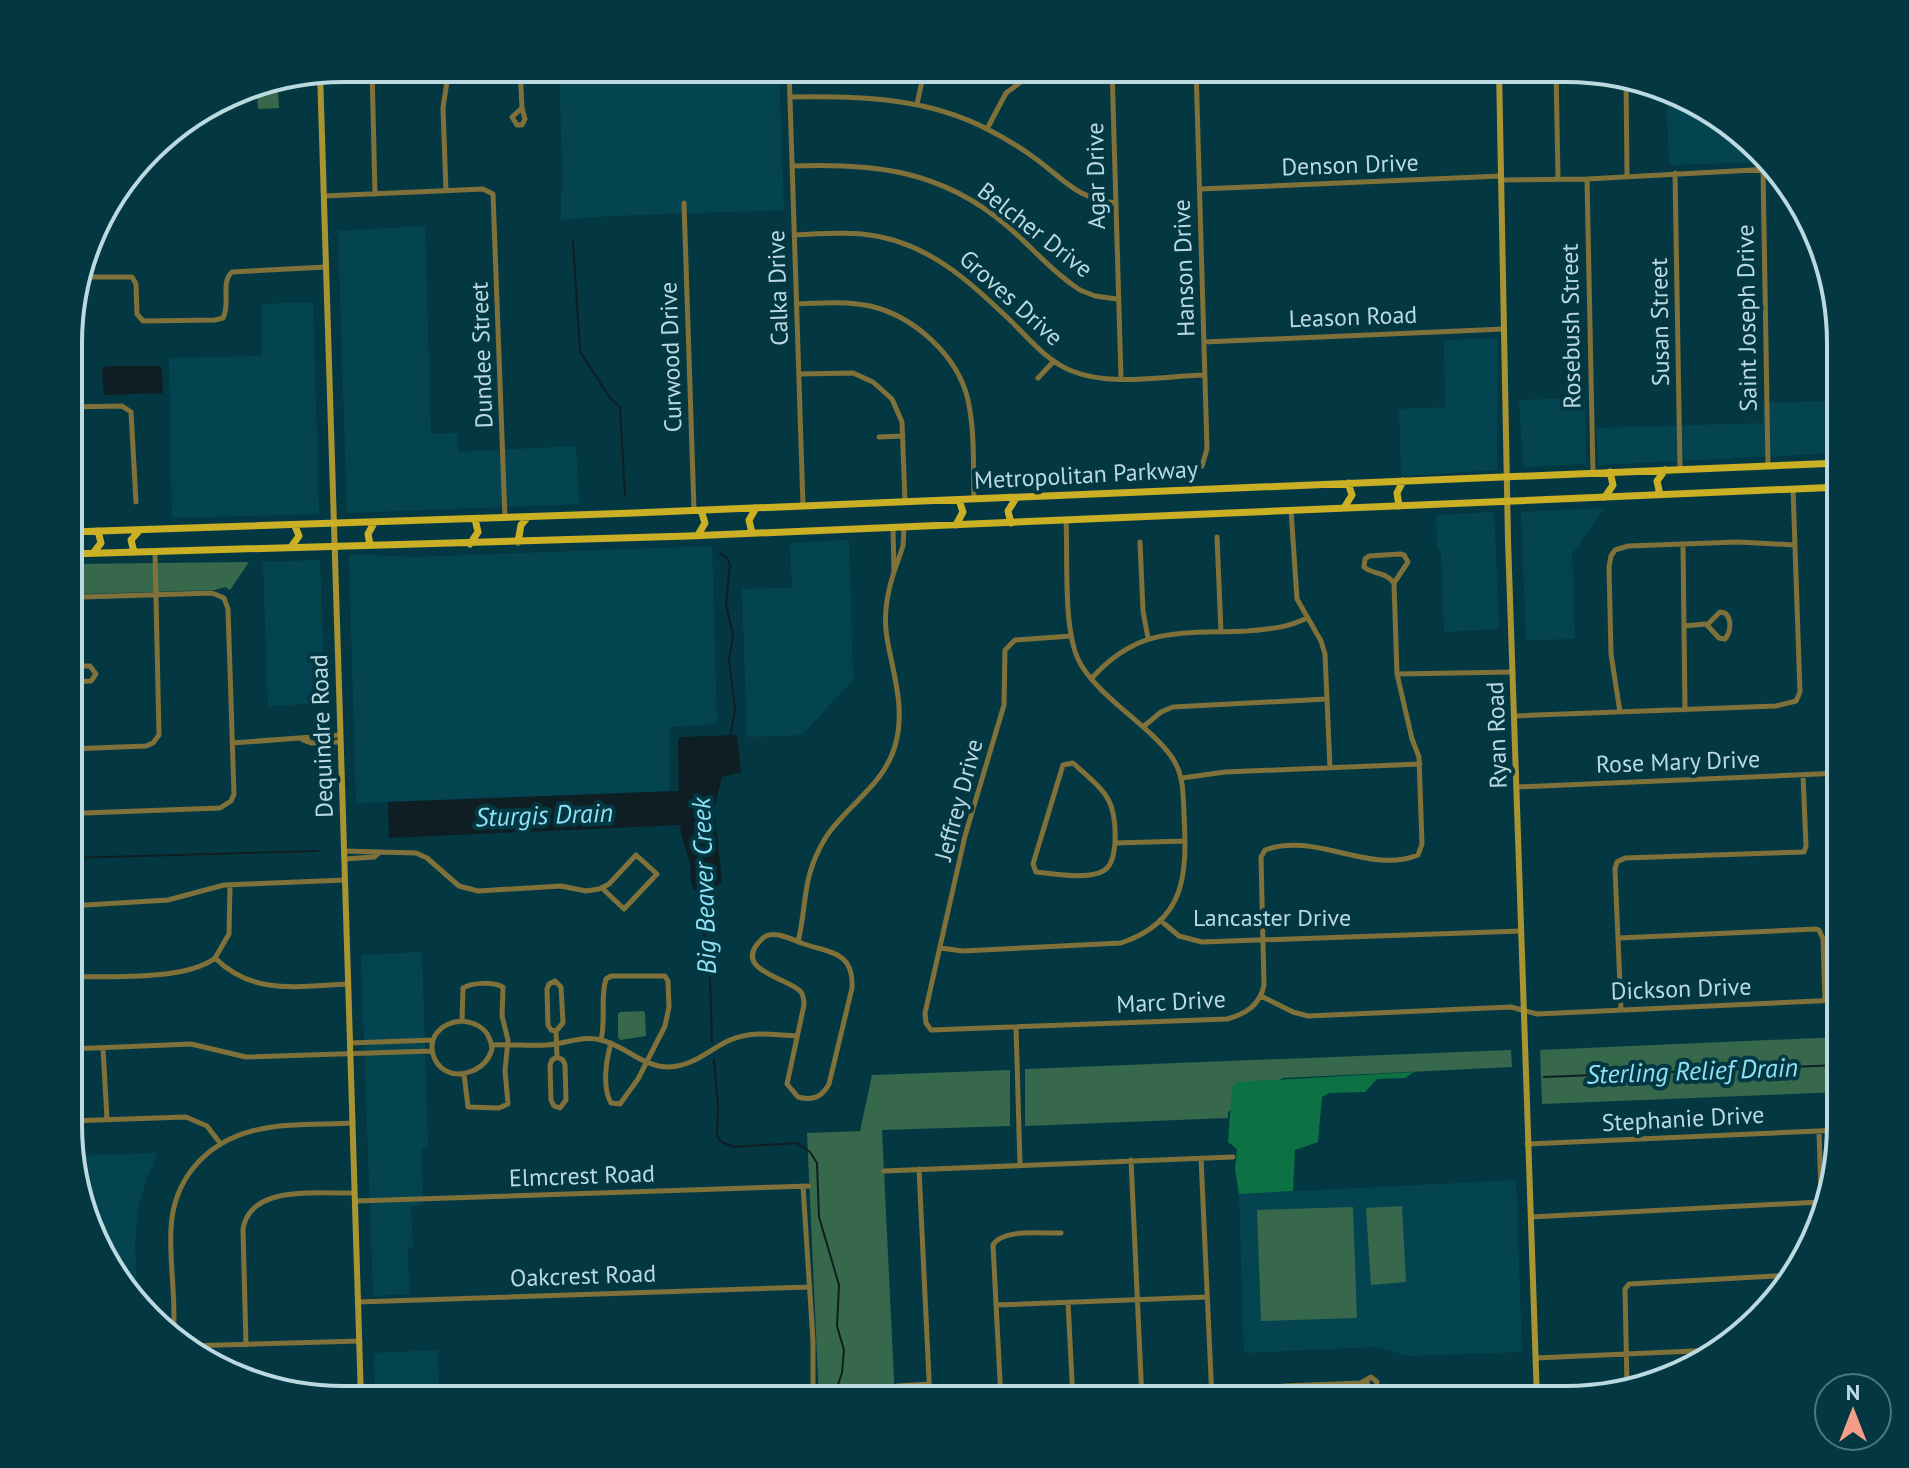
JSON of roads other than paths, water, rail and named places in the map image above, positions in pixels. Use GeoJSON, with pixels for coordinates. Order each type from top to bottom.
{"type":"FeatureCollection","features":[{"type":"Feature","properties":{"kind":"main road","name":"Dequindre Road"},"geometry":{"type":"LineString","coordinates":[[320,83],[361,1385]]}},
{"type":"Feature","properties":{"kind":"main road","name":"Ryan Road"},"geometry":{"type":"LineString","coordinates":[[1499,83],[1507,501],[1537,1386]]}},
{"type":"Feature","properties":{"kind":"main road","name":"Metropolitan Parkway"},"geometry":{"type":"LineString","coordinates":[[82,532],[505,518],[1827,464]]}},
{"type":"Feature","properties":{"kind":"main road"},"geometry":{"type":"LineString","coordinates":[[1660,495],[1657,481],[1665,470]]}},
{"type":"Feature","properties":{"kind":"main road"},"geometry":{"type":"LineString","coordinates":[[1605,497],[1613,485],[1610,472]]}},
{"type":"Feature","properties":{"kind":"main road"},"geometry":{"type":"LineString","coordinates":[[1399,506],[1397,493],[1403,481]]}},
{"type":"Feature","properties":{"kind":"main road"},"geometry":{"type":"LineString","coordinates":[[1344,508],[1352,495],[1348,483]]}},
{"type":"Feature","properties":{"kind":"main road","name":"Metropolitan Parkway"},"geometry":{"type":"LineString","coordinates":[[82,554],[470,544],[1827,488]]}},
{"type":"Feature","properties":{"kind":"main road"},"geometry":{"type":"LineString","coordinates":[[1011,523],[1008,511],[1016,498]]}},
{"type":"Feature","properties":{"kind":"main road"},"geometry":{"type":"LineString","coordinates":[[956,525],[963,512],[959,500]]}},
{"type":"Feature","properties":{"kind":"main road"},"geometry":{"type":"LineString","coordinates":[[752,533],[749,520],[756,508]]}},
{"type":"Feature","properties":{"kind":"main road"},"geometry":{"type":"LineString","coordinates":[[698,510],[705,523],[698,535]]}},
{"type":"Feature","properties":{"kind":"main road"},"geometry":{"type":"LineString","coordinates":[[518,542],[521,525],[528,517]]}},
{"type":"Feature","properties":{"kind":"main road"},"geometry":{"type":"LineString","coordinates":[[470,544],[478,532],[475,519]]}},
{"type":"Feature","properties":{"kind":"main road"},"geometry":{"type":"LineString","coordinates":[[370,545],[368,534],[374,523]]}},
{"type":"Feature","properties":{"kind":"main road"},"geometry":{"type":"LineString","coordinates":[[289,548],[298,540],[299,532],[295,526]]}},
{"type":"Feature","properties":{"kind":"main road"},"geometry":{"type":"LineString","coordinates":[[134,552],[131,540],[140,530]]}},
{"type":"Feature","properties":{"kind":"main road"},"geometry":{"type":"LineString","coordinates":[[92,554],[101,543],[98,531]]}},
{"type":"Feature","properties":{"kind":"street"},"geometry":{"type":"LineString","coordinates":[[372,82],[375,194]]}},
{"type":"Feature","properties":{"kind":"street"},"geometry":{"type":"LineString","coordinates":[[324,196],[446,191],[443,108],[447,82]]}},
{"type":"Feature","properties":{"kind":"street"},"geometry":{"type":"LineString","coordinates":[[521,82],[522,108]]}},
{"type":"Feature","properties":{"kind":"street","name":"Calka Drive"},"geometry":{"type":"LineString","coordinates":[[789,82],[803,506]]}},
{"type":"Feature","properties":{"kind":"street"},"geometry":{"type":"LineString","coordinates":[[917,104],[922,82]]}},
{"type":"Feature","properties":{"kind":"street"},"geometry":{"type":"LineString","coordinates":[[987,129],[1006,93],[1020,83]]}},
{"type":"Feature","properties":{"kind":"street","name":"Agar Drive"},"geometry":{"type":"LineString","coordinates":[[1112,83],[1121,378]]}},
{"type":"Feature","properties":{"kind":"street","name":"Hanson Drive"},"geometry":{"type":"LineString","coordinates":[[1196,83],[1207,449],[1202,466]]}},
{"type":"Feature","properties":{"kind":"street"},"geometry":{"type":"LineString","coordinates":[[1556,83],[1558,178]]}},
{"type":"Feature","properties":{"kind":"street"},"geometry":{"type":"LineString","coordinates":[[1626,89],[1627,175]]}},
{"type":"Feature","properties":{"kind":"street"},"geometry":{"type":"LineString","coordinates":[[790,97],[845,96],[917,104],[987,129],[1038,160],[1078,194],[1096,201],[1115,203]]}},
{"type":"Feature","properties":{"kind":"street","name":"Belcher Drive"},"geometry":{"type":"LineString","coordinates":[[792,166],[863,165],[898,171],[938,184],[991,213],[1080,290],[1117,299]]}},
{"type":"Feature","properties":{"kind":"street","name":"Denson Drive"},"geometry":{"type":"LineString","coordinates":[[1200,189],[1501,178],[1587,179],[1760,169]]}},
{"type":"Feature","properties":{"kind":"street","name":"Saint Joseph Drive"},"geometry":{"type":"LineString","coordinates":[[1763,172],[1768,466]]}},
{"type":"Feature","properties":{"kind":"street","name":"Susan Street"},"geometry":{"type":"LineString","coordinates":[[1675,173],[1680,469]]}},
{"type":"Feature","properties":{"kind":"street","name":"Rosebush Street"},"geometry":{"type":"LineString","coordinates":[[1587,179],[1593,473]]}},
{"type":"Feature","properties":{"kind":"street","name":"Dundee Street"},"geometry":{"type":"LineString","coordinates":[[446,191],[483,189],[492,192],[496,204],[505,518]]}},
{"type":"Feature","properties":{"kind":"street","name":"Curwood Drive"},"geometry":{"type":"LineString","coordinates":[[684,203],[698,510]]}},
{"type":"Feature","properties":{"kind":"street","name":"Groves Drive"},"geometry":{"type":"LineString","coordinates":[[794,235],[864,234],[892,239],[924,251],[964,277],[1053,362],[1090,376],[1205,375]]}},
{"type":"Feature","properties":{"kind":"street"},"geometry":{"type":"LineString","coordinates":[[91,277],[132,277],[136,284],[137,314],[143,321],[215,320],[223,318],[226,313],[226,280],[232,272],[326,267]]}},
{"type":"Feature","properties":{"kind":"street"},"geometry":{"type":"LineString","coordinates":[[797,304],[856,303],[883,309],[918,329],[941,351],[957,373],[967,396],[972,427],[974,499]]}},
{"type":"Feature","properties":{"kind":"street","name":"Leason Road"},"geometry":{"type":"LineString","coordinates":[[1204,342],[1504,329]]}},
{"type":"Feature","properties":{"kind":"street"},"geometry":{"type":"LineString","coordinates":[[1038,378],[1053,362]]}},
{"type":"Feature","properties":{"kind":"street"},"geometry":{"type":"LineString","coordinates":[[799,374],[846,372],[866,378],[892,399],[902,422],[905,502]]}},
{"type":"Feature","properties":{"kind":"street"},"geometry":{"type":"LineString","coordinates":[[82,407],[122,406],[130,410],[133,417],[136,502]]}},
{"type":"Feature","properties":{"kind":"street"},"geometry":{"type":"LineString","coordinates":[[879,437],[903,436]]}},
{"type":"Feature","properties":{"kind":"street"},"geometry":{"type":"LineString","coordinates":[[1514,716],[1785,705],[1796,701],[1800,692],[1793,489]]}},
{"type":"Feature","properties":{"kind":"street"},"geometry":{"type":"LineString","coordinates":[[1291,510],[1295,591],[1325,650],[1330,768]]}},
{"type":"Feature","properties":{"kind":"street"},"geometry":{"type":"LineString","coordinates":[[1066,520],[1071,636],[1080,662],[1091,679],[1171,755],[1182,778],[1186,867],[1180,890],[1160,920]]}},
{"type":"Feature","properties":{"kind":"street"},"geometry":{"type":"LineString","coordinates":[[893,527],[898,555]]}},
{"type":"Feature","properties":{"kind":"street"},"geometry":{"type":"LineString","coordinates":[[798,942],[806,881],[819,850],[839,820],[880,776],[895,747],[898,683],[886,622],[888,592],[904,527]]}},
{"type":"Feature","properties":{"kind":"street"},"geometry":{"type":"LineString","coordinates":[[1217,537],[1221,632]]}},
{"type":"Feature","properties":{"kind":"street"},"geometry":{"type":"LineString","coordinates":[[1140,542],[1143,611],[1148,638]]}},
{"type":"Feature","properties":{"kind":"street"},"geometry":{"type":"LineString","coordinates":[[1620,712],[1611,654],[1609,567],[1612,553],[1622,547],[1683,544],[1742,542],[1795,545]]}},
{"type":"Feature","properties":{"kind":"street"},"geometry":{"type":"LineString","coordinates":[[1683,544],[1685,710]]}},
{"type":"Feature","properties":{"kind":"street"},"geometry":{"type":"LineString","coordinates":[[83,748],[146,746],[157,739],[160,727],[155,552]]}},
{"type":"Feature","properties":{"kind":"street"},"geometry":{"type":"LineString","coordinates":[[1182,778],[1199,774],[1420,764],[1397,674],[1394,583],[1407,565],[1404,555],[1369,556],[1365,559],[1364,567],[1367,570],[1385,574],[1394,583]]}},
{"type":"Feature","properties":{"kind":"street"},"geometry":{"type":"LineString","coordinates":[[82,597],[212,593],[224,598],[228,609],[234,794],[231,801],[220,808],[83,813]]}},
{"type":"Feature","properties":{"kind":"street"},"geometry":{"type":"LineString","coordinates":[[1684,626],[1707,625],[1720,612],[1729,619],[1730,631],[1725,639],[1719,638],[1707,625]]}},
{"type":"Feature","properties":{"kind":"street"},"geometry":{"type":"LineString","coordinates":[[1091,679],[1117,653],[1148,638],[1170,634],[1281,629],[1307,618]]}},
{"type":"Feature","properties":{"kind":"street","name":"Jeffrey Drive"},"geometry":{"type":"LineString","coordinates":[[928,1028],[925,1013],[965,836],[1004,705],[1005,650],[1015,640],[1071,636]]}},
{"type":"Feature","properties":{"kind":"street"},"geometry":{"type":"LineString","coordinates":[[82,666],[90,666],[96,674],[91,681],[82,681]]}},
{"type":"Feature","properties":{"kind":"street"},"geometry":{"type":"LineString","coordinates":[[1397,674],[1513,672]]}},
{"type":"Feature","properties":{"kind":"street"},"geometry":{"type":"LineString","coordinates":[[1143,727],[1161,712],[1173,707],[1327,699]]}},
{"type":"Feature","properties":{"kind":"street"},"geometry":{"type":"LineString","coordinates":[[232,743],[302,740],[311,743],[340,739]]}},
{"type":"Feature","properties":{"kind":"street"},"geometry":{"type":"LineString","coordinates":[[1073,763],[1108,797],[1114,812],[1115,843],[1112,860],[1102,872],[1062,875],[1033,869],[1063,765],[1073,763]]}},
{"type":"Feature","properties":{"kind":"street","name":"Marc Drive"},"geometry":{"type":"LineString","coordinates":[[928,1028],[942,1031],[1227,1019],[1246,1012],[1261,996],[1265,976],[1261,857],[1265,850],[1273,847],[1311,847],[1389,860],[1418,855],[1422,844],[1420,764]]}},
{"type":"Feature","properties":{"kind":"street","name":"Rose Mary Drive"},"geometry":{"type":"LineString","coordinates":[[1516,787],[1826,774]]}},
{"type":"Feature","properties":{"kind":"street"},"geometry":{"type":"LineString","coordinates":[[1621,1009],[1617,862],[1625,858],[1804,852],[1803,775]]}},
{"type":"Feature","properties":{"kind":"street"},"geometry":{"type":"LineString","coordinates":[[1115,843],[1185,841]]}},
{"type":"Feature","properties":{"kind":"street"},"geometry":{"type":"LineString","coordinates":[[344,855],[420,854],[455,884],[474,891],[561,886],[586,891],[602,888],[636,855],[657,874],[624,909],[602,888]]}},
{"type":"Feature","properties":{"kind":"street"},"geometry":{"type":"LineString","coordinates":[[83,905],[168,900],[211,887],[230,885],[345,880]]}},
{"type":"Feature","properties":{"kind":"street"},"geometry":{"type":"LineString","coordinates":[[83,977],[181,973],[199,968],[215,958],[229,934],[230,885]]}},
{"type":"Feature","properties":{"kind":"street","name":"Lancaster Drive"},"geometry":{"type":"LineString","coordinates":[[940,948],[963,951],[1112,944],[1141,934],[1160,920],[1175,933],[1194,941],[1521,931]]}},
{"type":"Feature","properties":{"kind":"street"},"geometry":{"type":"LineString","coordinates":[[1619,938],[1819,930],[1823,939],[1825,1001]]}},
{"type":"Feature","properties":{"kind":"street"},"geometry":{"type":"LineString","coordinates":[[769,935],[779,935],[836,953],[846,962],[852,979],[829,1084],[817,1097],[798,1097],[787,1084],[796,1036],[804,1005],[803,995],[760,971],[754,953],[760,940],[769,935]]}},
{"type":"Feature","properties":{"kind":"street"},"geometry":{"type":"LineString","coordinates":[[215,958],[236,976],[260,985],[348,984]]}},
{"type":"Feature","properties":{"kind":"street"},"geometry":{"type":"LineString","coordinates":[[601,1040],[606,979],[611,976],[665,976],[669,984],[669,1014],[663,1031],[624,1101],[617,1104],[611,1103],[608,1097],[607,1070],[611,1043]]}},
{"type":"Feature","properties":{"kind":"street"},"geometry":{"type":"LineString","coordinates":[[556,1031],[549,1028],[548,1013],[548,986],[555,981],[561,987],[563,1023],[556,1031],[557,1057]]}},
{"type":"Feature","properties":{"kind":"street"},"geometry":{"type":"LineString","coordinates":[[462,1021],[463,988],[469,985],[501,985],[505,990],[502,1016],[508,1045],[505,1076],[509,1101],[505,1106],[468,1107],[464,1074]]}},
{"type":"Feature","properties":{"kind":"street","name":"Dickson Drive"},"geometry":{"type":"LineString","coordinates":[[1261,996],[1308,1016],[1511,1007],[1537,1014],[1825,1001]]}},
{"type":"Feature","properties":{"kind":"street"},"geometry":{"type":"LineString","coordinates":[[462,1021],[482,1027],[492,1045],[484,1064],[464,1074],[440,1068],[432,1046],[443,1026],[462,1021]]}},
{"type":"Feature","properties":{"kind":"street"},"geometry":{"type":"LineString","coordinates":[[1016,1027],[1020,1165]]}},
{"type":"Feature","properties":{"kind":"street"},"geometry":{"type":"LineString","coordinates":[[492,1045],[601,1040],[646,1063],[664,1067],[682,1066],[700,1059],[736,1038],[771,1034],[796,1036]]}},
{"type":"Feature","properties":{"kind":"street"},"geometry":{"type":"LineString","coordinates":[[350,1043],[432,1046]]}},
{"type":"Feature","properties":{"kind":"street"},"geometry":{"type":"LineString","coordinates":[[83,1049],[198,1044],[246,1057],[432,1046]]}},
{"type":"Feature","properties":{"kind":"street"},"geometry":{"type":"LineString","coordinates":[[103,1048],[107,1119]]}},
{"type":"Feature","properties":{"kind":"street"},"geometry":{"type":"LineString","coordinates":[[557,1057],[565,1065],[566,1100],[560,1108],[554,1106],[551,1100],[550,1065],[557,1057]]}},
{"type":"Feature","properties":{"kind":"street"},"geometry":{"type":"LineString","coordinates":[[83,1120],[191,1118],[211,1129],[220,1143]]}},
{"type":"Feature","properties":{"kind":"street"},"geometry":{"type":"LineString","coordinates":[[173,1322],[171,1228],[176,1200],[192,1170],[220,1143],[244,1132],[268,1126],[353,1123]]}},
{"type":"Feature","properties":{"kind":"street"},"geometry":{"type":"LineString","coordinates":[[1819,1131],[1820,1183]]}},
{"type":"Feature","properties":{"kind":"street","name":"Stephanie Drive"},"geometry":{"type":"LineString","coordinates":[[1527,1144],[1826,1131]]}},
{"type":"Feature","properties":{"kind":"street"},"geometry":{"type":"LineString","coordinates":[[884,1171],[1233,1157]]}},
{"type":"Feature","properties":{"kind":"street"},"geometry":{"type":"LineString","coordinates":[[1201,1158],[1211,1386]]}},
{"type":"Feature","properties":{"kind":"street"},"geometry":{"type":"LineString","coordinates":[[1131,1160],[1141,1386]]}},
{"type":"Feature","properties":{"kind":"street"},"geometry":{"type":"LineString","coordinates":[[906,1385],[929,1384],[919,1169]]}},
{"type":"Feature","properties":{"kind":"street","name":"Elmcrest Road"},"geometry":{"type":"LineString","coordinates":[[356,1201],[806,1186],[810,1287]]}},
{"type":"Feature","properties":{"kind":"street"},"geometry":{"type":"LineString","coordinates":[[246,1345],[243,1229],[249,1211],[262,1201],[277,1196],[355,1193]]}},
{"type":"Feature","properties":{"kind":"street"},"geometry":{"type":"LineString","coordinates":[[1531,1217],[1815,1202]]}},
{"type":"Feature","properties":{"kind":"street"},"geometry":{"type":"LineString","coordinates":[[1000,1386],[995,1241],[1007,1235],[1061,1233]]}},
{"type":"Feature","properties":{"kind":"street"},"geometry":{"type":"LineString","coordinates":[[1627,1379],[1627,1285],[1779,1276]]}},
{"type":"Feature","properties":{"kind":"street"},"geometry":{"type":"LineString","coordinates":[[810,1287],[812,1385]]}},
{"type":"Feature","properties":{"kind":"street","name":"Oakcrest Road"},"geometry":{"type":"LineString","coordinates":[[358,1302],[810,1287]]}},
{"type":"Feature","properties":{"kind":"street"},"geometry":{"type":"LineString","coordinates":[[996,1305],[1207,1297]]}},
{"type":"Feature","properties":{"kind":"street"},"geometry":{"type":"LineString","coordinates":[[1068,1302],[1072,1386]]}},
{"type":"Feature","properties":{"kind":"street"},"geometry":{"type":"LineString","coordinates":[[204,1346],[360,1341]]}},
{"type":"Feature","properties":{"kind":"street"},"geometry":{"type":"LineString","coordinates":[[1536,1358],[1696,1351]]}},
{"type":"Feature","properties":{"kind":"street"},"geometry":{"type":"LineString","coordinates":[[1290,1386],[1365,1383]]}},
{"type":"Feature","properties":{"kind":"water"},"geometry":{"type":"Polygon","coordinates":[[[106,366],[160,366],[163,393],[104,395],[102,370],[106,366]]]}},
{"type":"Feature","properties":{"kind":"water"},"geometry":{"type":"Polygon","coordinates":[[[737,735],[741,772],[722,777],[714,810],[722,881],[712,891],[694,890],[680,825],[389,838],[388,802],[679,791],[678,740],[681,737],[737,735]]]}},
{"type":"Feature","properties":{"kind":"waterway","name":"Big Beaver Creek"},"geometry":{"type":"LineString","coordinates":[[573,241],[580,352],[610,398],[620,407],[625,496]]}},
{"type":"Feature","properties":{"kind":"waterway","name":"Big Beaver Creek"},"geometry":{"type":"LineString","coordinates":[[720,553],[730,565],[726,603],[733,636],[729,660],[735,710],[730,737]]}},
{"type":"Feature","properties":{"kind":"waterway","name":"Sturgis Drain"},"geometry":{"type":"LineString","coordinates":[[83,858],[318,851]]}},
{"type":"Feature","properties":{"kind":"waterway","name":"Big Beaver Creek"},"geometry":{"type":"LineString","coordinates":[[705,888],[700,903],[710,977],[712,1041]]}},
{"type":"Feature","properties":{"kind":"waterway","name":"Big Beaver Creek"},"geometry":{"type":"LineString","coordinates":[[714,1059],[717,1135],[720,1141],[733,1147],[797,1143],[810,1152],[817,1163],[819,1217],[839,1285],[837,1326],[844,1350],[838,1385]]}},
{"type":"Feature","properties":{"kind":"waterway","name":"Sterling Relief Drain"},"geometry":{"type":"LineString","coordinates":[[1544,1077],[1826,1066]]}}]}
